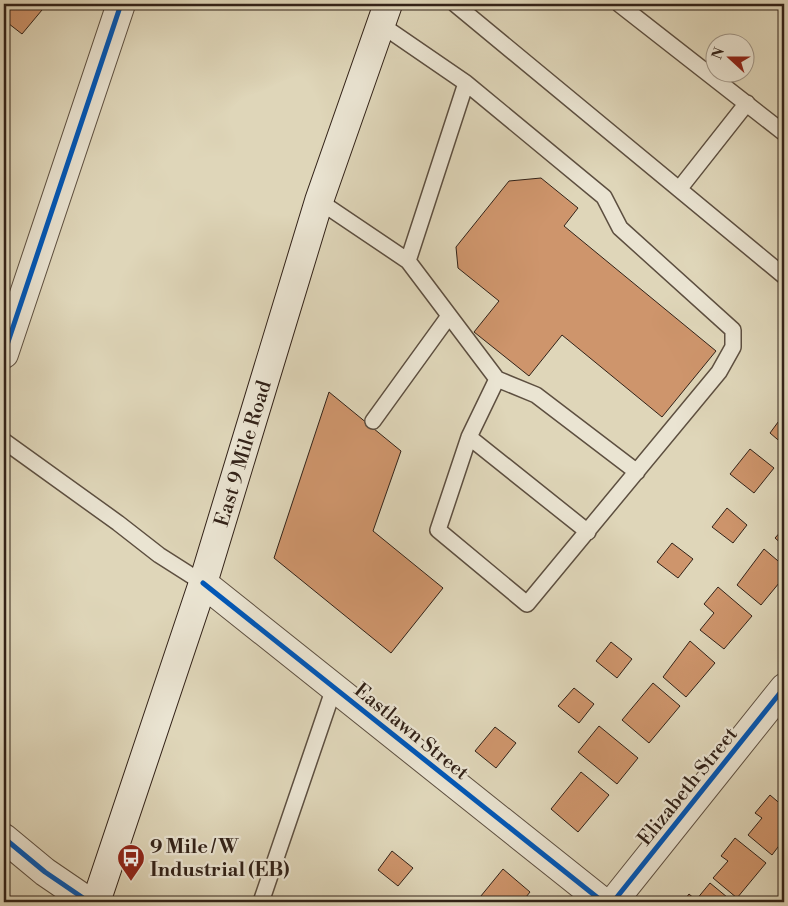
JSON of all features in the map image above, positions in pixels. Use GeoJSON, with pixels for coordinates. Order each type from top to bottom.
{"type":"FeatureCollection","features":[{"type":"Feature","properties":{"kind":"street"},"geometry":{"type":"LineString","coordinates":[[4,354],[121,4]]}},
{"type":"Feature","properties":{"kind":"street","name":"East 9 Mile Road"},"geometry":{"type":"LineString","coordinates":[[96,902],[202,583],[319,201],[384,14]]}},
{"type":"Feature","properties":{"kind":"street","name":"Eastlawn Street"},"geometry":{"type":"LineString","coordinates":[[202,583],[603,902]]}},
{"type":"Feature","properties":{"kind":"street","name":"Elizabeth Street"},"geometry":{"type":"LineString","coordinates":[[613,902],[784,688]]}},
{"type":"Feature","properties":{"kind":"street"},"geometry":{"type":"LineString","coordinates":[[4,838],[45,872],[89,902]]}},
{"type":"Feature","properties":{"kind":"lane"},"geometry":{"type":"LineString","coordinates":[[455,4],[680,188],[784,276]]}},
{"type":"Feature","properties":{"kind":"lane"},"geometry":{"type":"LineString","coordinates":[[619,4],[784,133]]}},
{"type":"Feature","properties":{"kind":"lane"},"geometry":{"type":"LineString","coordinates":[[384,14],[604,197],[620,228],[733,330],[733,347],[719,372],[527,604],[438,530],[469,437],[497,379]]}},
{"type":"Feature","properties":{"kind":"lane"},"geometry":{"type":"LineString","coordinates":[[408,261],[466,83]]}},
{"type":"Feature","properties":{"kind":"lane"},"geometry":{"type":"LineString","coordinates":[[680,188],[747,104]]}},
{"type":"Feature","properties":{"kind":"lane"},"geometry":{"type":"LineString","coordinates":[[319,201],[408,261],[497,379],[536,395],[637,472]]}},
{"type":"Feature","properties":{"kind":"lane"},"geometry":{"type":"LineString","coordinates":[[373,421],[449,316]]}},
{"type":"Feature","properties":{"kind":"lane"},"geometry":{"type":"LineString","coordinates":[[469,437],[588,532]]}},
{"type":"Feature","properties":{"kind":"lane"},"geometry":{"type":"LineString","coordinates":[[4,441],[159,555],[202,583]]}},
{"type":"Feature","properties":{"kind":"lane"},"geometry":{"type":"LineString","coordinates":[[261,902],[334,688]]}},
{"type":"Feature","properties":{"kind":"building"},"geometry":{"type":"Polygon","coordinates":[[[4,4],[47,4],[22,34],[4,20],[4,4]]]}},
{"type":"Feature","properties":{"kind":"building"},"geometry":{"type":"Polygon","coordinates":[[[541,178],[578,208],[564,226],[716,351],[662,417],[562,335],[529,376],[474,332],[499,301],[458,268],[456,247],[509,181],[541,178]]]}},
{"type":"Feature","properties":{"kind":"building"},"geometry":{"type":"Polygon","coordinates":[[[329,392],[401,451],[373,531],[443,588],[391,653],[274,558],[329,392]]]}},
{"type":"Feature","properties":{"kind":"building"},"geometry":{"type":"Polygon","coordinates":[[[784,414],[784,445],[770,433],[784,414]]]}},
{"type":"Feature","properties":{"kind":"building"},"geometry":{"type":"Polygon","coordinates":[[[750,449],[774,468],[754,493],[730,474],[750,449]]]}},
{"type":"Feature","properties":{"kind":"building"},"geometry":{"type":"Polygon","coordinates":[[[727,508],[747,525],[733,543],[712,527],[727,508]]]}},
{"type":"Feature","properties":{"kind":"building"},"geometry":{"type":"Polygon","coordinates":[[[784,528],[784,546],[775,538],[784,528]]]}},
{"type":"Feature","properties":{"kind":"building"},"geometry":{"type":"Polygon","coordinates":[[[672,543],[693,559],[678,578],[657,562],[672,543]]]}},
{"type":"Feature","properties":{"kind":"building"},"geometry":{"type":"Polygon","coordinates":[[[764,549],[784,566],[784,577],[761,605],[737,585],[764,549]]]}},
{"type":"Feature","properties":{"kind":"building"},"geometry":{"type":"Polygon","coordinates":[[[718,587],[752,616],[724,649],[700,630],[714,613],[704,604],[718,587]]]}},
{"type":"Feature","properties":{"kind":"building"},"geometry":{"type":"Polygon","coordinates":[[[690,641],[715,663],[686,697],[663,677],[690,641]]]}},
{"type":"Feature","properties":{"kind":"building"},"geometry":{"type":"Polygon","coordinates":[[[611,642],[632,659],[617,678],[596,661],[611,642]]]}},
{"type":"Feature","properties":{"kind":"building"},"geometry":{"type":"Polygon","coordinates":[[[653,683],[680,706],[649,743],[622,720],[653,683]]]}},
{"type":"Feature","properties":{"kind":"building"},"geometry":{"type":"Polygon","coordinates":[[[574,688],[594,704],[579,723],[558,706],[574,688]]]}},
{"type":"Feature","properties":{"kind":"building"},"geometry":{"type":"Polygon","coordinates":[[[599,726],[638,758],[617,784],[578,752],[599,726]]]}},
{"type":"Feature","properties":{"kind":"building"},"geometry":{"type":"Polygon","coordinates":[[[495,727],[516,743],[496,768],[475,751],[495,727]]]}},
{"type":"Feature","properties":{"kind":"building"},"geometry":{"type":"Polygon","coordinates":[[[581,772],[609,795],[578,832],[551,809],[581,772]]]}},
{"type":"Feature","properties":{"kind":"building"},"geometry":{"type":"Polygon","coordinates":[[[770,795],[784,807],[784,839],[772,855],[748,835],[762,818],[755,813],[770,795]]]}},
{"type":"Feature","properties":{"kind":"building"},"geometry":{"type":"Polygon","coordinates":[[[735,838],[766,863],[737,898],[713,878],[728,861],[721,856],[735,838]]]}},
{"type":"Feature","properties":{"kind":"building"},"geometry":{"type":"Polygon","coordinates":[[[392,851],[413,868],[398,886],[378,870],[392,851]]]}},
{"type":"Feature","properties":{"kind":"building"},"geometry":{"type":"Polygon","coordinates":[[[503,869],[530,892],[522,902],[476,902],[503,869]]]}},
{"type":"Feature","properties":{"kind":"building"},"geometry":{"type":"Polygon","coordinates":[[[710,883],[733,902],[683,902],[689,894],[696,900],[710,883]]]}},
{"type":"Feature","properties":{"kind":"cycle path"},"geometry":{"type":"LineString","coordinates":[[4,354],[121,4]]}},
{"type":"Feature","properties":{"kind":"cycle path"},"geometry":{"type":"LineString","coordinates":[[203,583],[603,902]]}},
{"type":"Feature","properties":{"kind":"cycle path"},"geometry":{"type":"LineString","coordinates":[[613,902],[784,688]]}},
{"type":"Feature","properties":{"kind":"cycle path"},"geometry":{"type":"LineString","coordinates":[[4,838],[45,872],[89,902]]}},
{"type":"Feature","properties":{"kind":"place","name":"9 Mile / W Industrial (EB)"},"geometry":{"type":"Point","coordinates":[131,882]}}]}
